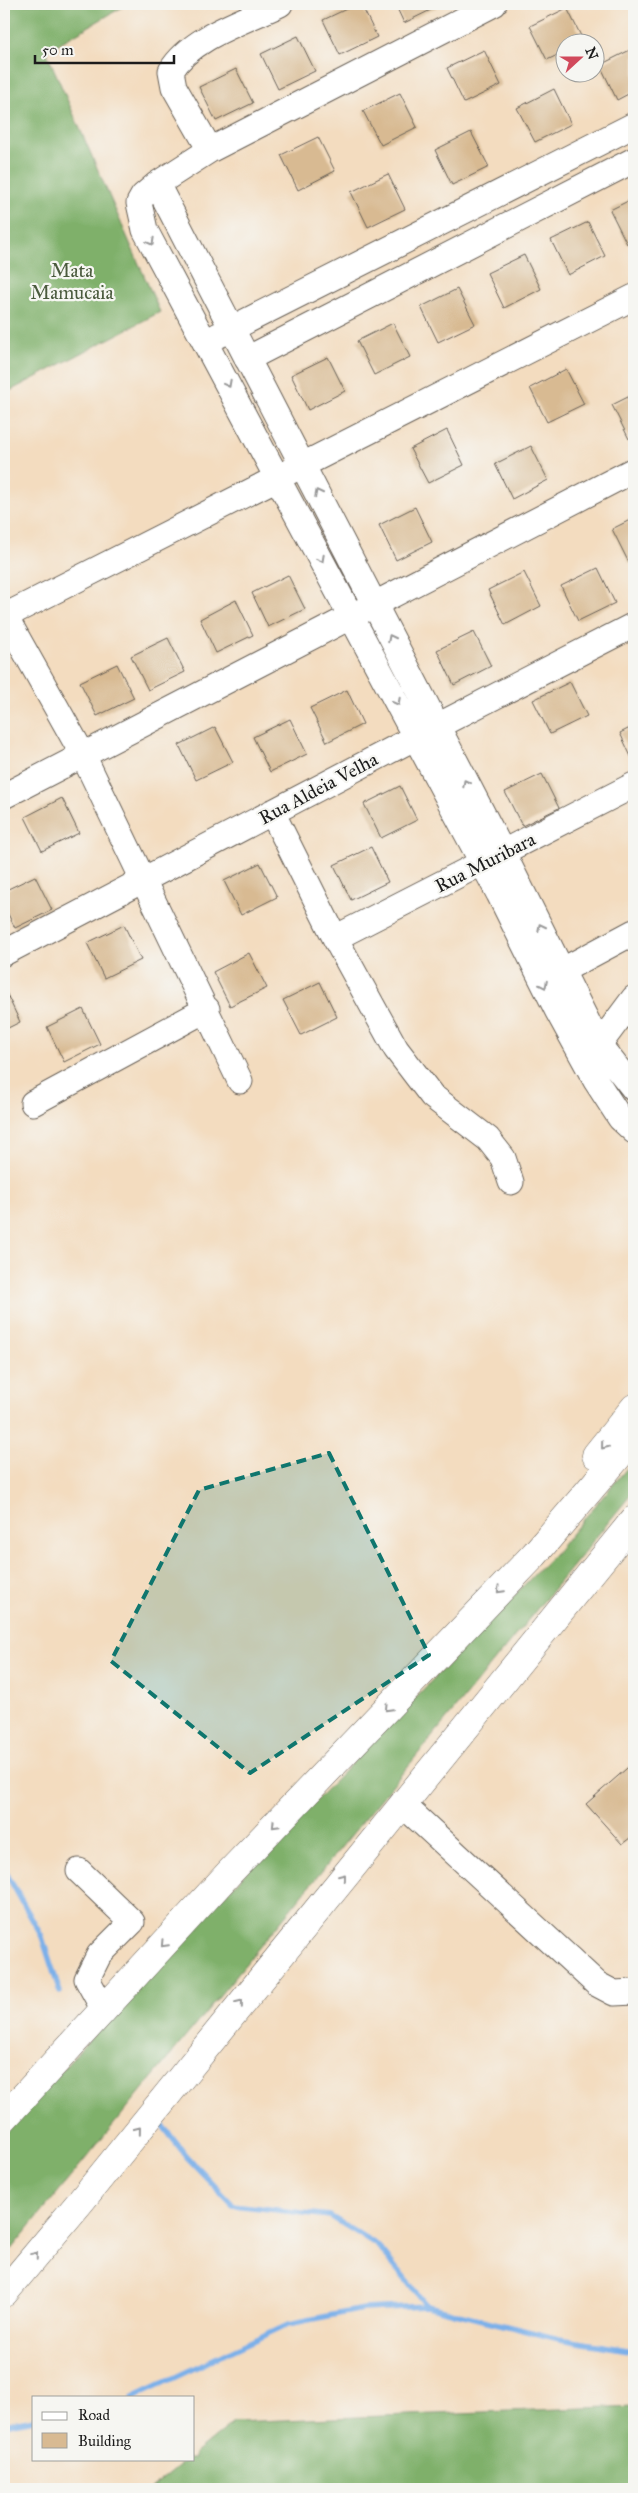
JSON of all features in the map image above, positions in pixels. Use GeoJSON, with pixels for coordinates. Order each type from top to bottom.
{"type":"FeatureCollection","features":[{"type":"Feature","properties":{"kind":"highway"},"geometry":{"type":"LineString","coordinates":[[534,1555],[555,1511],[581,1474],[634,1408]]}},
{"type":"Feature","properties":{"kind":"highway"},"geometry":{"type":"LineString","coordinates":[[4,2118],[230,1872],[534,1555],[634,1438]]}},
{"type":"Feature","properties":{"kind":"highway"},"geometry":{"type":"LineString","coordinates":[[4,2293],[81,2201],[634,1520]]}},
{"type":"Feature","properties":{"kind":"street"},"geometry":{"type":"LineString","coordinates":[[210,150],[174,87],[171,71],[178,58],[196,44],[280,4]]}},
{"type":"Feature","properties":{"kind":"street"},"geometry":{"type":"LineString","coordinates":[[494,4],[210,150],[157,184],[143,196],[139,203],[140,216],[145,230],[352,617],[426,732],[493,858],[566,1003],[596,1081],[620,1118],[634,1131]]}},
{"type":"Feature","properties":{"kind":"street"},"geometry":{"type":"LineString","coordinates":[[206,342],[634,125]]}},
{"type":"Feature","properties":{"kind":"street"},"geometry":{"type":"LineString","coordinates":[[247,359],[634,160]]}},
{"type":"Feature","properties":{"kind":"street"},"geometry":{"type":"LineString","coordinates":[[157,184],[374,604],[426,732]]}},
{"type":"Feature","properties":{"kind":"street"},"geometry":{"type":"LineString","coordinates":[[240,1081],[207,1009],[83,755],[4,615],[634,297]]}},
{"type":"Feature","properties":{"kind":"street"},"geometry":{"type":"LineString","coordinates":[[4,796],[634,470]]}},
{"type":"Feature","properties":{"kind":"street","name":"Rua Aldeia Velha"},"geometry":{"type":"LineString","coordinates":[[4,953],[145,881],[426,732],[634,626]]}},
{"type":"Feature","properties":{"kind":"street","name":"Rua Muribara"},"geometry":{"type":"LineString","coordinates":[[335,938],[634,785]]}},
{"type":"Feature","properties":{"kind":"street"},"geometry":{"type":"LineString","coordinates":[[272,812],[335,938],[396,1049],[432,1096],[488,1139],[503,1158],[512,1182]]}},
{"type":"Feature","properties":{"kind":"street"},"geometry":{"type":"LineString","coordinates":[[493,858],[563,970],[566,1003],[634,1087]]}},
{"type":"Feature","properties":{"kind":"street"},"geometry":{"type":"LineString","coordinates":[[563,970],[634,932]]}},
{"type":"Feature","properties":{"kind":"street"},"geometry":{"type":"LineString","coordinates":[[599,1045],[634,998]]}},
{"type":"Feature","properties":{"kind":"street"},"geometry":{"type":"LineString","coordinates":[[33,1103],[207,1009]]}},
{"type":"Feature","properties":{"kind":"street"},"geometry":{"type":"LineString","coordinates":[[402,1804],[597,1984],[614,1993],[634,1992]]}},
{"type":"Feature","properties":{"kind":"street"},"geometry":{"type":"LineString","coordinates":[[79,1872],[132,1922],[99,1955],[87,1979],[104,2010]]}},
{"type":"Feature","properties":{"kind":"highlighted area"},"geometry":{"type":"Polygon","coordinates":[[[329,1453],[429,1655],[250,1773],[111,1661],[199,1490],[329,1453]]]}},
{"type":"Feature","properties":{"kind":"green space","name":"Mata Mamucaia"},"geometry":{"type":"Polygon","coordinates":[[[4,4],[128,4],[46,51],[160,312],[4,394],[4,4]]]}},
{"type":"Feature","properties":{"kind":"green space"},"geometry":{"type":"Polygon","coordinates":[[[634,1460],[634,1491],[4,2258],[4,2135],[151,1971],[556,1552],[634,1460]]]}},
{"type":"Feature","properties":{"kind":"green space"},"geometry":{"type":"Polygon","coordinates":[[[634,2406],[634,2489],[150,2489],[186,2460],[195,2460],[195,2453],[233,2422],[634,2406]]]}},
{"type":"Feature","properties":{"kind":"building"},"geometry":{"type":"Polygon","coordinates":[[[357,4],[361,4],[377,37],[340,55],[323,20],[357,4]]]}},
{"type":"Feature","properties":{"kind":"building"},"geometry":{"type":"Polygon","coordinates":[[[395,4],[443,4],[404,23],[395,4]]]}},
{"type":"Feature","properties":{"kind":"building"},"geometry":{"type":"Polygon","coordinates":[[[567,8],[579,32],[556,32],[556,56],[547,60],[530,26],[567,8]]]}},
{"type":"Feature","properties":{"kind":"building"},"geometry":{"type":"Polygon","coordinates":[[[298,36],[315,71],[278,89],[261,54],[298,36]]]}},
{"type":"Feature","properties":{"kind":"building"},"geometry":{"type":"Polygon","coordinates":[[[634,48],[634,91],[617,100],[606,77],[606,62],[634,48]]]}},
{"type":"Feature","properties":{"kind":"building"},"geometry":{"type":"Polygon","coordinates":[[[484,50],[501,85],[464,103],[447,68],[484,50]]]}},
{"type":"Feature","properties":{"kind":"building"},"geometry":{"type":"Polygon","coordinates":[[[236,69],[253,103],[216,121],[199,87],[236,69]]]}},
{"type":"Feature","properties":{"kind":"building"},"geometry":{"type":"Polygon","coordinates":[[[554,89],[571,124],[535,142],[517,108],[554,89]]]}},
{"type":"Feature","properties":{"kind":"building"},"geometry":{"type":"Polygon","coordinates":[[[400,93],[417,127],[381,145],[363,111],[400,93]]]}},
{"type":"Feature","properties":{"kind":"building"},"geometry":{"type":"Polygon","coordinates":[[[471,132],[489,167],[452,185],[435,150],[471,132]]]}},
{"type":"Feature","properties":{"kind":"building"},"geometry":{"type":"Polygon","coordinates":[[[318,137],[335,171],[298,190],[281,155],[318,137]]]}},
{"type":"Feature","properties":{"kind":"building"},"geometry":{"type":"Polygon","coordinates":[[[388,174],[405,209],[368,227],[351,192],[388,174]]]}},
{"type":"Feature","properties":{"kind":"building"},"geometry":{"type":"Polygon","coordinates":[[[634,198],[634,241],[627,244],[610,210],[634,198]]]}},
{"type":"Feature","properties":{"kind":"building"},"geometry":{"type":"Polygon","coordinates":[[[588,222],[605,256],[568,275],[551,240],[588,222]]]}},
{"type":"Feature","properties":{"kind":"building"},"geometry":{"type":"Polygon","coordinates":[[[524,255],[541,289],[504,308],[487,273],[524,255]]]}},
{"type":"Feature","properties":{"kind":"building"},"geometry":{"type":"Polygon","coordinates":[[[457,289],[475,324],[438,342],[421,307],[457,289]]]}},
{"type":"Feature","properties":{"kind":"building"},"geometry":{"type":"Polygon","coordinates":[[[393,323],[410,357],[374,375],[357,341],[393,323]]]}},
{"type":"Feature","properties":{"kind":"building"},"geometry":{"type":"Polygon","coordinates":[[[328,357],[345,391],[308,410],[291,375],[328,357]]]}},
{"type":"Feature","properties":{"kind":"building"},"geometry":{"type":"Polygon","coordinates":[[[566,369],[584,404],[547,422],[530,388],[566,369]]]}},
{"type":"Feature","properties":{"kind":"building"},"geometry":{"type":"Polygon","coordinates":[[[634,394],[634,437],[629,439],[612,405],[634,394]]]}},
{"type":"Feature","properties":{"kind":"building"},"geometry":{"type":"Polygon","coordinates":[[[447,430],[464,465],[428,483],[410,449],[447,430]]]}},
{"type":"Feature","properties":{"kind":"building"},"geometry":{"type":"Polygon","coordinates":[[[531,446],[548,480],[512,499],[495,464],[531,446]]]}},
{"type":"Feature","properties":{"kind":"building"},"geometry":{"type":"Polygon","coordinates":[[[415,507],[432,542],[396,560],[379,525],[415,507]]]}},
{"type":"Feature","properties":{"kind":"building"},"geometry":{"type":"Polygon","coordinates":[[[634,518],[634,561],[629,563],[612,529],[634,518]]]}},
{"type":"Feature","properties":{"kind":"building"},"geometry":{"type":"Polygon","coordinates":[[[598,568],[615,603],[578,621],[561,586],[598,568]]]}},
{"type":"Feature","properties":{"kind":"building"},"geometry":{"type":"Polygon","coordinates":[[[524,572],[541,606],[505,625],[488,590],[524,572]]]}},
{"type":"Feature","properties":{"kind":"building"},"geometry":{"type":"Polygon","coordinates":[[[288,575],[305,609],[268,627],[252,593],[288,575]]]}},
{"type":"Feature","properties":{"kind":"building"},"geometry":{"type":"Polygon","coordinates":[[[236,600],[253,635],[216,653],[200,619],[236,600]]]}},
{"type":"Feature","properties":{"kind":"building"},"geometry":{"type":"Polygon","coordinates":[[[474,632],[491,666],[454,685],[437,650],[474,632]]]}},
{"type":"Feature","properties":{"kind":"building"},"geometry":{"type":"Polygon","coordinates":[[[168,638],[185,672],[148,690],[131,656],[168,638]]]}},
{"type":"Feature","properties":{"kind":"building"},"geometry":{"type":"Polygon","coordinates":[[[117,664],[134,698],[97,716],[80,682],[117,664]]]}},
{"type":"Feature","properties":{"kind":"building"},"geometry":{"type":"Polygon","coordinates":[[[570,682],[587,716],[550,734],[533,700],[570,682]]]}},
{"type":"Feature","properties":{"kind":"building"},"geometry":{"type":"Polygon","coordinates":[[[347,690],[363,724],[327,742],[310,708],[347,690]]]}},
{"type":"Feature","properties":{"kind":"building"},"geometry":{"type":"Polygon","coordinates":[[[290,719],[307,754],[270,772],[253,737],[290,719]]]}},
{"type":"Feature","properties":{"kind":"building"},"geometry":{"type":"Polygon","coordinates":[[[634,726],[634,763],[620,733],[634,726]]]}},
{"type":"Feature","properties":{"kind":"building"},"geometry":{"type":"Polygon","coordinates":[[[215,727],[233,762],[196,780],[179,745],[215,727]]]}},
{"type":"Feature","properties":{"kind":"building"},"geometry":{"type":"Polygon","coordinates":[[[542,774],[559,808],[522,826],[505,792],[542,774]]]}},
{"type":"Feature","properties":{"kind":"building"},"geometry":{"type":"Polygon","coordinates":[[[400,786],[417,820],[381,838],[364,804],[400,786]]]}},
{"type":"Feature","properties":{"kind":"building"},"geometry":{"type":"Polygon","coordinates":[[[62,798],[79,833],[42,851],[25,817],[62,798]]]}},
{"type":"Feature","properties":{"kind":"building"},"geometry":{"type":"Polygon","coordinates":[[[371,847],[388,882],[351,900],[334,865],[371,847]]]}},
{"type":"Feature","properties":{"kind":"building"},"geometry":{"type":"Polygon","coordinates":[[[260,863],[277,897],[241,915],[224,881],[260,863]]]}},
{"type":"Feature","properties":{"kind":"building"},"geometry":{"type":"Polygon","coordinates":[[[35,876],[52,910],[15,928],[4,906],[4,891],[35,876]]]}},
{"type":"Feature","properties":{"kind":"building"},"geometry":{"type":"Polygon","coordinates":[[[124,925],[141,960],[104,978],[87,943],[124,925]]]}},
{"type":"Feature","properties":{"kind":"building"},"geometry":{"type":"Polygon","coordinates":[[[249,953],[267,988],[230,1006],[213,972],[249,953]]]}},
{"type":"Feature","properties":{"kind":"building"},"geometry":{"type":"Polygon","coordinates":[[[320,982],[337,1017],[301,1035],[283,1000],[320,982]]]}},
{"type":"Feature","properties":{"kind":"building"},"geometry":{"type":"Polygon","coordinates":[[[4,988],[20,1022],[4,1030],[4,988]]]}},
{"type":"Feature","properties":{"kind":"building"},"geometry":{"type":"Polygon","coordinates":[[[83,1009],[100,1044],[64,1062],[47,1027],[83,1009]]]}},
{"type":"Feature","properties":{"kind":"building"},"geometry":{"type":"Polygon","coordinates":[[[634,1762],[634,1835],[622,1844],[586,1804],[634,1762]]]}},
{"type":"Feature","properties":{"kind":"waterway"},"geometry":{"type":"LineString","coordinates":[[4,1869],[42,1937],[60,1992]]}},
{"type":"Feature","properties":{"kind":"waterway"},"geometry":{"type":"LineString","coordinates":[[163,2126],[187,2157],[233,2205],[330,2216],[377,2245],[427,2306]]}},
{"type":"Feature","properties":{"kind":"waterway"},"geometry":{"type":"LineString","coordinates":[[135,2396],[288,2324],[363,2309],[427,2306],[559,2339],[634,2351]]}},
{"type":"Feature","properties":{"kind":"waterway"},"geometry":{"type":"LineString","coordinates":[[4,2425],[32,2419]]}}]}
